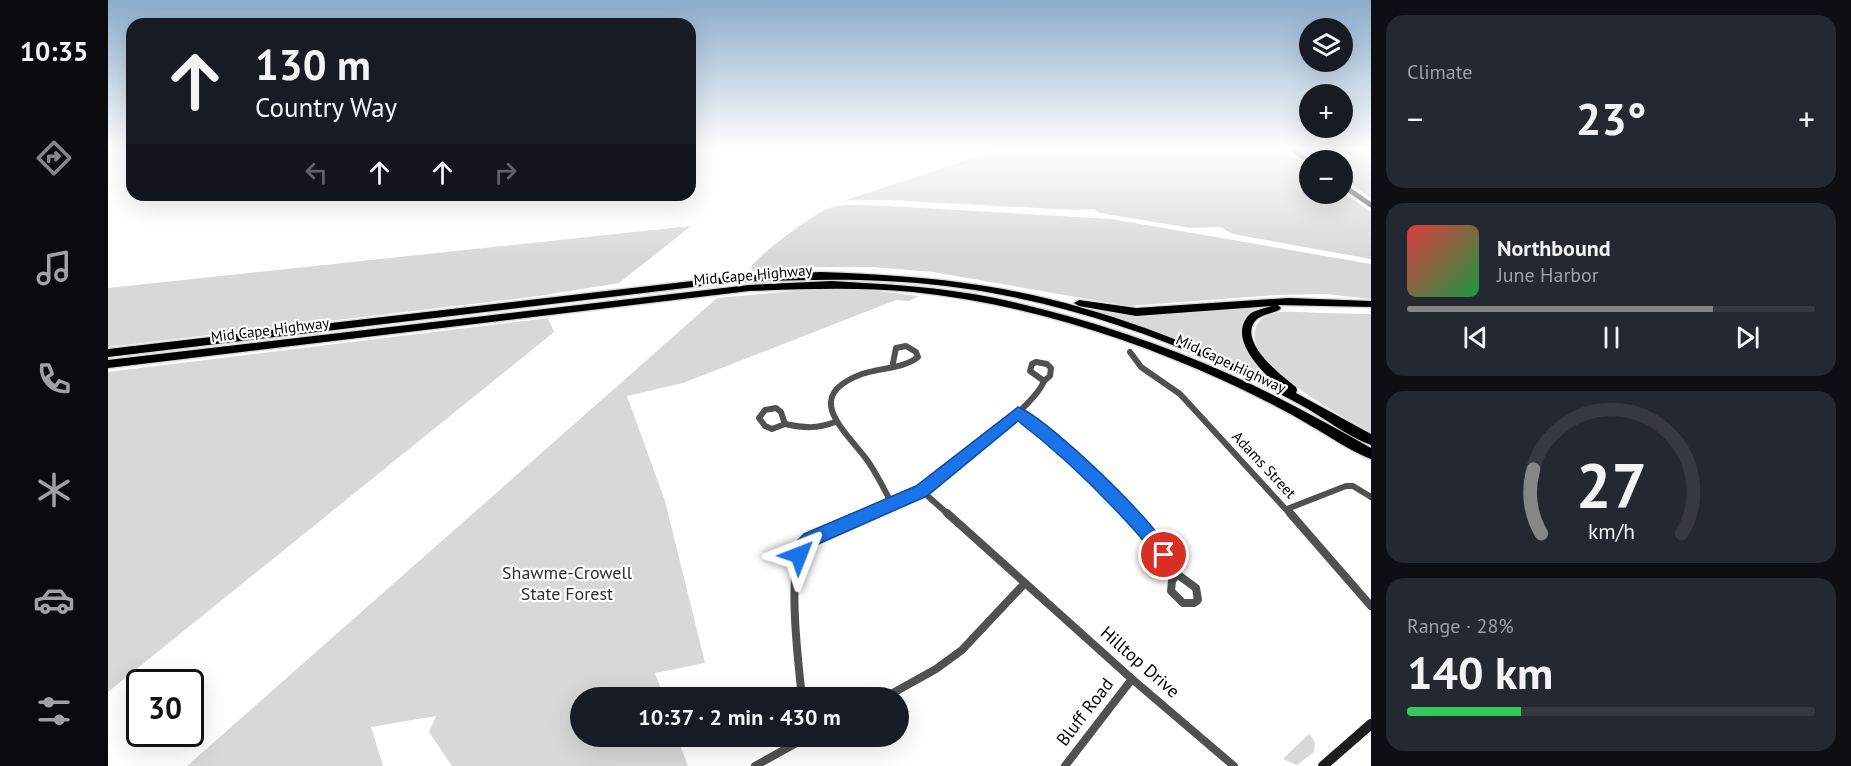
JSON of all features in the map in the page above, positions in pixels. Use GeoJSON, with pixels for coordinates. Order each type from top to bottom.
{"type":"FeatureCollection","features":[{"type":"Feature","properties":{"kind":"highway","name":"Mid Cape Highway"},"geometry":{"type":"LineString","coordinates":[[108,353],[778,275],[868,274],[966,285],[1065,306],[1163,338],[1258,379],[1371,440]]}},
{"type":"Feature","properties":{"kind":"highway","name":"Mid Cape Highway"},"geometry":{"type":"LineString","coordinates":[[108,364],[749,288],[815,284],[882,285],[927,289],[997,300],[1117,333],[1185,358],[1245,385],[1300,413],[1371,454]]}},
{"type":"Feature","properties":{"kind":"highway"},"geometry":{"type":"LineString","coordinates":[[966,285],[1001,288],[1128,312],[1289,301],[1371,304]]}},
{"type":"Feature","properties":{"kind":"highway"},"geometry":{"type":"LineString","coordinates":[[1351,428],[1276,378],[1252,350],[1246,327],[1254,315],[1276,308],[1328,306],[1371,308]]}},
{"type":"Feature","properties":{"kind":"main road"},"geometry":{"type":"LineString","coordinates":[[1323,766],[1371,724]]}},
{"type":"Feature","properties":{"kind":"street"},"geometry":{"type":"LineString","coordinates":[[1353,193],[1371,205]]}},
{"type":"Feature","properties":{"kind":"street","name":"Adams Street"},"geometry":{"type":"LineString","coordinates":[[1130,352],[1141,367],[1180,394],[1287,509],[1371,606]]}},
{"type":"Feature","properties":{"kind":"street"},"geometry":{"type":"LineString","coordinates":[[892,504],[876,475],[835,422],[830,401],[832,392],[845,380],[893,363]]}},
{"type":"Feature","properties":{"kind":"street"},"geometry":{"type":"LineString","coordinates":[[801,687],[796,597],[801,548],[810,539],[922,491],[1018,413],[1041,390],[1044,381]]}},
{"type":"Feature","properties":{"kind":"street"},"geometry":{"type":"LineString","coordinates":[[1018,413],[1065,450],[1125,507],[1150,536],[1177,574],[1196,588],[1198,600],[1194,603],[1183,603],[1172,591],[1172,581],[1177,574]]}},
{"type":"Feature","properties":{"kind":"street"},"geometry":{"type":"LineString","coordinates":[[785,424],[803,428],[819,428],[835,422]]}},
{"type":"Feature","properties":{"kind":"street"},"geometry":{"type":"LineString","coordinates":[[1287,509],[1346,486],[1353,486],[1371,497]]}},
{"type":"Feature","properties":{"kind":"street","name":"Hilltop Drive"},"geometry":{"type":"LineString","coordinates":[[922,491],[1132,679],[1234,766]]}},
{"type":"Feature","properties":{"kind":"street"},"geometry":{"type":"LineString","coordinates":[[904,687],[936,669],[962,650],[1025,584]]}},
{"type":"Feature","properties":{"kind":"street","name":"Bluff Road"},"geometry":{"type":"LineString","coordinates":[[1065,766],[1132,679]]}},
{"type":"Feature","properties":{"kind":"street"},"geometry":{"type":"LineString","coordinates":[[755,766],[789,747]]}},
{"type":"Feature","properties":{"kind":"green space"},"geometry":{"type":"Polygon","coordinates":[[[889,186],[1299,186],[1299,204],[1353,204],[1353,199],[1371,212],[1371,259],[1233,234],[1220,227],[1191,228],[1100,213],[1093,209],[1074,210],[889,200],[847,200],[889,186]]]}},
{"type":"Feature","properties":{"kind":"green space"},"geometry":{"type":"Polygon","coordinates":[[[1354,186],[1371,186],[1371,198],[1354,186]]]}},
{"type":"Feature","properties":{"kind":"green space"},"geometry":{"type":"Polygon","coordinates":[[[846,205],[1111,219],[1371,264],[1371,299],[1326,294],[1277,295],[1128,306],[933,272],[873,267],[812,267],[753,271],[751,267],[765,252],[824,210],[846,205]]]}},
{"type":"Feature","properties":{"kind":"green space"},"geometry":{"type":"Polygon","coordinates":[[[691,226],[619,283],[539,296],[108,347],[108,288],[691,226]]]}},
{"type":"Feature","properties":{"kind":"green space","name":"Shawme-Crowell State Forest"},"geometry":{"type":"Polygon","coordinates":[[[816,289],[870,290],[919,296],[909,301],[896,300],[683,383],[627,396],[665,501],[705,663],[655,673],[660,687],[570,687],[570,747],[681,747],[688,766],[452,766],[429,732],[436,716],[371,727],[383,766],[187,766],[717,298],[816,289]]]}},
{"type":"Feature","properties":{"kind":"green space"},"geometry":{"type":"Polygon","coordinates":[[[1069,304],[1135,315],[1274,305],[1251,312],[1243,330],[1247,346],[1272,379],[1145,328],[1069,304]]]}},
{"type":"Feature","properties":{"kind":"green space"},"geometry":{"type":"Polygon","coordinates":[[[1285,312],[1371,314],[1371,433],[1320,403],[1281,375],[1256,344],[1255,330],[1266,316],[1285,312]]]}},
{"type":"Feature","properties":{"kind":"green space"},"geometry":{"type":"Polygon","coordinates":[[[548,318],[554,332],[136,669],[126,669],[126,677],[108,692],[108,372],[548,318]]]}},
{"type":"Feature","properties":{"kind":"green space"},"geometry":{"type":"Polygon","coordinates":[[[1309,734],[1315,742],[1314,752],[1297,765],[1283,759],[1309,734]]]}},
{"type":"Feature","properties":{"kind":"route"},"geometry":{"type":"LineString","coordinates":[[799,555],[801,548],[810,539],[922,491],[1018,413],[1072,456],[1109,491],[1164,555]]}}]}
